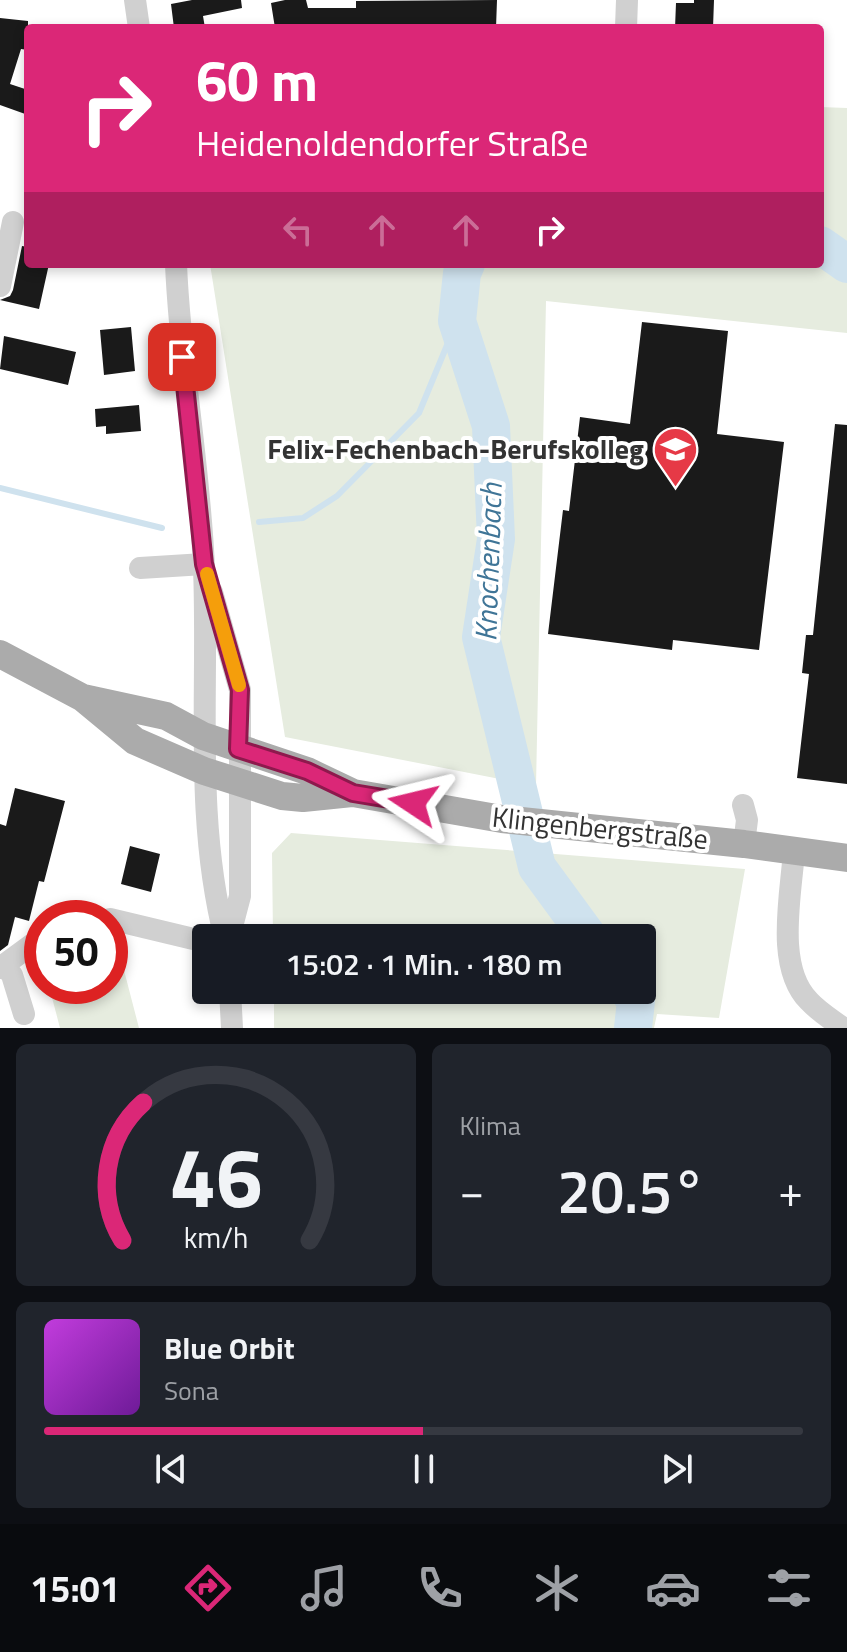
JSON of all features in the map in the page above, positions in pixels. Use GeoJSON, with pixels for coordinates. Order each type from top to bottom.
{"type":"FeatureCollection","features":[{"type":"Feature","properties":{"kind":"main road","name":"Klingenbergstraße"},"geometry":{"type":"LineString","coordinates":[[0,654],[83,698],[135,741],[204,771],[282,796],[303,798],[353,793],[502,819],[847,858]]}},
{"type":"Feature","properties":{"kind":"main road","name":"Klingenbergstraße"},"geometry":{"type":"LineString","coordinates":[[83,698],[166,716],[203,736],[307,771],[353,793]]}},
{"type":"Feature","properties":{"kind":"street"},"geometry":{"type":"LineString","coordinates":[[135,0],[138,24]]}},
{"type":"Feature","properties":{"kind":"street"},"geometry":{"type":"LineString","coordinates":[[626,24],[627,0]]}},
{"type":"Feature","properties":{"kind":"street"},"geometry":{"type":"LineString","coordinates":[[0,286],[14,222]]}},
{"type":"Feature","properties":{"kind":"street"},"geometry":{"type":"LineString","coordinates":[[176,268],[178,327],[204,564],[204,771],[217,904],[223,924]]}},
{"type":"Feature","properties":{"kind":"street"},"geometry":{"type":"LineString","coordinates":[[140,568],[204,564]]}},
{"type":"Feature","properties":{"kind":"street"},"geometry":{"type":"LineString","coordinates":[[204,564],[240,690],[240,896],[231,924]]}},
{"type":"Feature","properties":{"kind":"street"},"geometry":{"type":"LineString","coordinates":[[743,805],[747,820],[744,844]]}},
{"type":"Feature","properties":{"kind":"street"},"geometry":{"type":"LineString","coordinates":[[794,851],[787,935],[789,968],[807,999],[843,1028]]}},
{"type":"Feature","properties":{"kind":"street"},"geometry":{"type":"LineString","coordinates":[[128,923],[192,939]]}},
{"type":"Feature","properties":{"kind":"street"},"geometry":{"type":"LineString","coordinates":[[24,950],[2,967],[12,975],[24,1014]]}},
{"type":"Feature","properties":{"kind":"street"},"geometry":{"type":"LineString","coordinates":[[231,1004],[232,1028]]}},
{"type":"Feature","properties":{"kind":"shaded area"},"geometry":{"type":"Polygon","coordinates":[[[824,107],[847,108],[847,333],[546,301],[536,786],[285,737],[211,268],[824,268],[824,107]]]}},
{"type":"Feature","properties":{"kind":"shaded area"},"geometry":{"type":"Polygon","coordinates":[[[291,833],[745,869],[719,1018],[657,1014],[654,1028],[274,1028],[274,1004],[656,1004],[656,924],[273,924],[272,853],[291,833]]]}},
{"type":"Feature","properties":{"kind":"shaded area"},"geometry":{"type":"Polygon","coordinates":[[[128,986],[139,1028],[60,1028],[54,1004],[128,1004],[128,986]]]}},
{"type":"Feature","properties":{"kind":"building"},"geometry":{"type":"Polygon","coordinates":[[[192,0],[241,0],[242,8],[203,16],[204,24],[174,24],[171,4],[192,0]]]}},
{"type":"Feature","properties":{"kind":"building"},"geometry":{"type":"Polygon","coordinates":[[[306,0],[308,8],[356,8],[356,1],[497,0],[496,24],[274,24],[271,3],[306,0]]]}},
{"type":"Feature","properties":{"kind":"building"},"geometry":{"type":"Polygon","coordinates":[[[694,0],[714,0],[713,24],[675,24],[676,3],[694,3],[694,0]]]}},
{"type":"Feature","properties":{"kind":"building"},"geometry":{"type":"Polygon","coordinates":[[[0,18],[28,21],[24,24],[24,49],[21,49],[10,84],[24,89],[24,114],[0,105],[0,18]]]}},
{"type":"Feature","properties":{"kind":"building"},"geometry":{"type":"Polygon","coordinates":[[[24,246],[24,268],[48,268],[39,309],[0,300],[10,296],[24,246]]]}},
{"type":"Feature","properties":{"kind":"building","name":"Felix-Fechenbach-Berufskolleg"},"geometry":{"type":"Polygon","coordinates":[[[642,322],[728,331],[717,434],[784,442],[759,650],[673,640],[672,650],[548,634],[563,510],[569,511],[580,417],[630,424],[642,322]]]}},
{"type":"Feature","properties":{"kind":"building"},"geometry":{"type":"Polygon","coordinates":[[[131,327],[135,371],[104,375],[100,330],[131,327]]]}},
{"type":"Feature","properties":{"kind":"building"},"geometry":{"type":"Polygon","coordinates":[[[4,336],[76,352],[68,385],[0,369],[4,336]]]}},
{"type":"Feature","properties":{"kind":"building"},"geometry":{"type":"Polygon","coordinates":[[[139,405],[141,431],[106,434],[106,426],[96,427],[95,409],[139,405]]]}},
{"type":"Feature","properties":{"kind":"building"},"geometry":{"type":"Polygon","coordinates":[[[835,424],[847,425],[847,784],[797,778],[809,674],[802,673],[806,635],[813,635],[835,424]]]}},
{"type":"Feature","properties":{"kind":"building"},"geometry":{"type":"Polygon","coordinates":[[[15,788],[65,801],[44,882],[39,881],[34,900],[24,900],[24,920],[15,917],[8,945],[0,951],[0,824],[6,826],[15,788]]]}},
{"type":"Feature","properties":{"kind":"building"},"geometry":{"type":"Polygon","coordinates":[[[130,846],[160,854],[151,892],[121,884],[130,846]]]}},
{"type":"Feature","properties":{"kind":"waterway","name":"Knochenbach"},"geometry":{"type":"LineString","coordinates":[[824,248],[847,264]]}},
{"type":"Feature","properties":{"kind":"waterway","name":"Knochenbach"},"geometry":{"type":"LineString","coordinates":[[464,268],[457,321],[491,426],[496,539],[481,637],[537,867],[579,924]]}},
{"type":"Feature","properties":{"kind":"waterway"},"geometry":{"type":"LineString","coordinates":[[259,522],[303,518],[337,496],[419,413],[457,321]]}},
{"type":"Feature","properties":{"kind":"waterway"},"geometry":{"type":"LineString","coordinates":[[0,488],[162,528]]}},
{"type":"Feature","properties":{"kind":"waterway","name":"Knochenbach"},"geometry":{"type":"LineString","coordinates":[[633,1028],[636,1004]]}},
{"type":"Feature","properties":{"kind":"slow traffic"},"geometry":{"type":"LineString","coordinates":[[207,574],[239,685]]}},
{"type":"Feature","properties":{"kind":"place","name":"Felix-Fechenbach-Berufskolleg"},"geometry":{"type":"Point","coordinates":[675,488]}},
{"type":"Feature","properties":{"kind":"route"},"geometry":{"type":"LineString","coordinates":[[182,357],[204,564],[240,690],[238,749],[307,771],[353,793],[413,803]]}}]}
